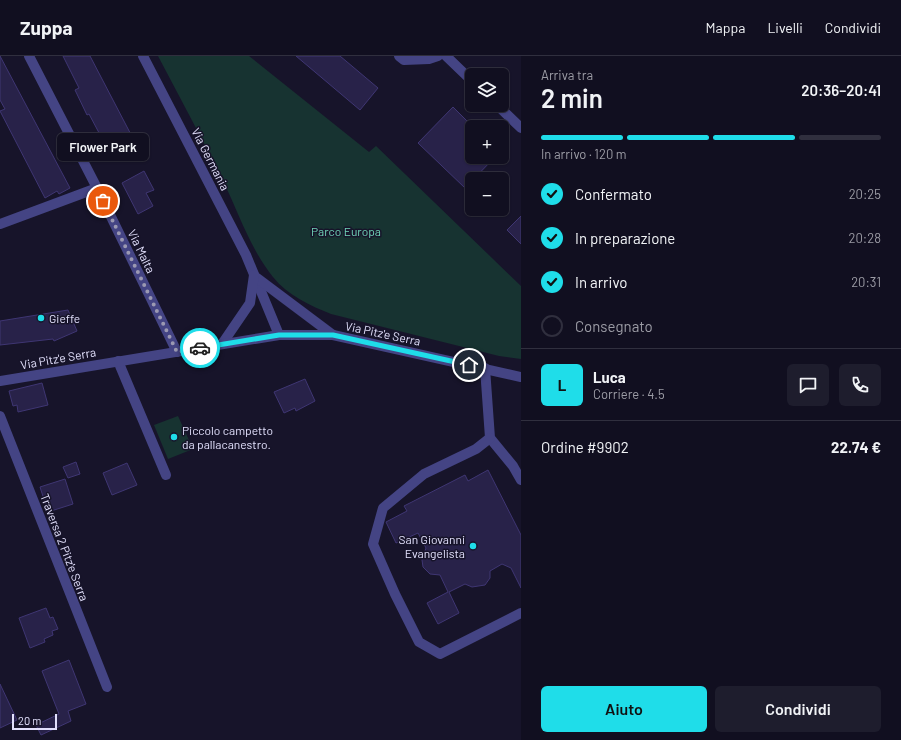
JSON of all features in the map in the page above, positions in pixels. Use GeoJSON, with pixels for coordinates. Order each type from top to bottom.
{"type":"FeatureCollection","features":[{"type":"Feature","properties":{"kind":"street","name":"Via Malta"},"geometry":{"type":"LineString","coordinates":[[29,56],[97,188],[177,352]]}},
{"type":"Feature","properties":{"kind":"street","name":"Via Germania"},"geometry":{"type":"LineString","coordinates":[[143,56],[246,255],[279,335]]}},
{"type":"Feature","properties":{"kind":"street"},"geometry":{"type":"LineString","coordinates":[[399,56],[404,60],[429,59],[438,56]]}},
{"type":"Feature","properties":{"kind":"street"},"geometry":{"type":"LineString","coordinates":[[446,56],[465,74]]}},
{"type":"Feature","properties":{"kind":"street"},"geometry":{"type":"LineString","coordinates":[[504,112],[521,128]]}},
{"type":"Feature","properties":{"kind":"street"},"geometry":{"type":"LineString","coordinates":[[0,224],[97,188]]}},
{"type":"Feature","properties":{"kind":"street"},"geometry":{"type":"LineString","coordinates":[[254,275],[333,335]]}},
{"type":"Feature","properties":{"kind":"street","name":"Via Germania"},"geometry":{"type":"LineString","coordinates":[[222,344],[250,303],[254,275]]}},
{"type":"Feature","properties":{"kind":"street","name":"Via Pitz'e Serra"},"geometry":{"type":"LineString","coordinates":[[0,381],[279,335],[333,335],[521,377]]}},
{"type":"Feature","properties":{"kind":"street"},"geometry":{"type":"LineString","coordinates":[[118,361],[166,475]]}},
{"type":"Feature","properties":{"kind":"street"},"geometry":{"type":"LineString","coordinates":[[485,368],[490,438],[513,466],[521,480]]}},
{"type":"Feature","properties":{"kind":"street","name":"Traversa 2 Pitz'e Serra"},"geometry":{"type":"LineString","coordinates":[[0,416],[106,687]]}},
{"type":"Feature","properties":{"kind":"street"},"geometry":{"type":"LineString","coordinates":[[490,438],[476,449],[424,474],[383,508],[373,544],[395,594],[419,642],[440,654],[521,613]]}},
{"type":"Feature","properties":{"kind":"green space","name":"Parco Europa"},"geometry":{"type":"Polygon","coordinates":[[[158,56],[249,56],[369,152],[376,146],[521,286],[521,359],[499,356],[331,314],[292,295],[273,277],[258,255],[200,135],[158,56]]]}},
{"type":"Feature","properties":{"kind":"green space","name":"Piccolo campetto da pallacanestro."},"geometry":{"type":"Polygon","coordinates":[[[178,416],[193,449],[168,459],[154,425],[178,416]]]}},
{"type":"Feature","properties":{"kind":"building"},"geometry":{"type":"Polygon","coordinates":[[[0,56],[70,188],[59,194],[57,191],[45,198],[0,111],[5,109],[0,100],[0,56]]]}},
{"type":"Feature","properties":{"kind":"building"},"geometry":{"type":"Polygon","coordinates":[[[63,56],[90,56],[138,148],[114,161],[89,114],[87,115],[75,90],[79,88],[63,56]]]}},
{"type":"Feature","properties":{"kind":"building"},"geometry":{"type":"Polygon","coordinates":[[[296,56],[340,56],[378,88],[360,110],[296,56]]]}},
{"type":"Feature","properties":{"kind":"building"},"geometry":{"type":"Polygon","coordinates":[[[453,107],[466,120],[465,164],[488,164],[480,172],[465,172],[465,188],[418,143],[453,107]]]}},
{"type":"Feature","properties":{"kind":"building"},"geometry":{"type":"Polygon","coordinates":[[[144,171],[154,190],[146,193],[153,206],[138,214],[122,183],[144,171]]]}},
{"type":"Feature","properties":{"kind":"building"},"geometry":{"type":"Polygon","coordinates":[[[521,216],[521,244],[507,230],[521,216]]]}},
{"type":"Feature","properties":{"kind":"building"},"geometry":{"type":"Polygon","coordinates":[[[68,310],[77,331],[54,341],[53,339],[0,345],[0,321],[68,310]]]}},
{"type":"Feature","properties":{"kind":"building"},"geometry":{"type":"Polygon","coordinates":[[[305,379],[315,401],[296,411],[295,408],[284,413],[274,392],[305,379]]]}},
{"type":"Feature","properties":{"kind":"building"},"geometry":{"type":"Polygon","coordinates":[[[42,383],[48,405],[18,412],[17,405],[13,406],[9,391],[42,383]]]}},
{"type":"Feature","properties":{"kind":"building"},"geometry":{"type":"Polygon","coordinates":[[[76,462],[80,474],[68,478],[63,467],[76,462]]]}},
{"type":"Feature","properties":{"kind":"building"},"geometry":{"type":"Polygon","coordinates":[[[127,463],[137,485],[112,495],[103,473],[127,463]]]}},
{"type":"Feature","properties":{"kind":"building","name":"San Giovanni Evangelista"},"geometry":{"type":"Polygon","coordinates":[[[488,470],[521,535],[521,588],[511,568],[502,564],[490,571],[490,578],[485,585],[472,587],[465,584],[449,592],[459,613],[438,624],[427,603],[448,592],[440,575],[430,574],[423,567],[422,560],[426,548],[418,533],[396,543],[386,522],[407,511],[404,506],[465,475],[468,481],[488,470]]]}},
{"type":"Feature","properties":{"kind":"building"},"geometry":{"type":"Polygon","coordinates":[[[65,479],[73,504],[48,512],[40,487],[65,479]]]}},
{"type":"Feature","properties":{"kind":"building"},"geometry":{"type":"Polygon","coordinates":[[[46,608],[50,618],[53,617],[58,629],[52,631],[53,635],[44,639],[45,642],[30,648],[19,618],[46,608]]]}},
{"type":"Feature","properties":{"kind":"building"},"geometry":{"type":"Polygon","coordinates":[[[69,660],[86,704],[68,711],[71,721],[41,735],[36,725],[59,714],[42,671],[69,660]]]}},
{"type":"Feature","properties":{"kind":"building"},"geometry":{"type":"Polygon","coordinates":[[[0,684],[17,720],[0,728],[0,684]]]}},
{"type":"Feature","properties":{"kind":"way so far"},"geometry":{"type":"LineString","coordinates":[[103,201],[177,352],[200,348]]}},
{"type":"Feature","properties":{"kind":"place","name":"Flower Park"},"geometry":{"type":"Point","coordinates":[103,201]}},
{"type":"Feature","properties":{"kind":"place","name":"Gieffe"},"geometry":{"type":"Point","coordinates":[41,318]}},
{"type":"Feature","properties":{"kind":"place","name":"Piccolo campetto da pallacanestro."},"geometry":{"type":"Point","coordinates":[174,437]}},
{"type":"Feature","properties":{"kind":"place","name":"San Giovanni Evangelista"},"geometry":{"type":"Point","coordinates":[473,546]}},
{"type":"Feature","properties":{"kind":"route"},"geometry":{"type":"LineString","coordinates":[[200,348],[279,335],[333,335],[469,365]]}}]}
